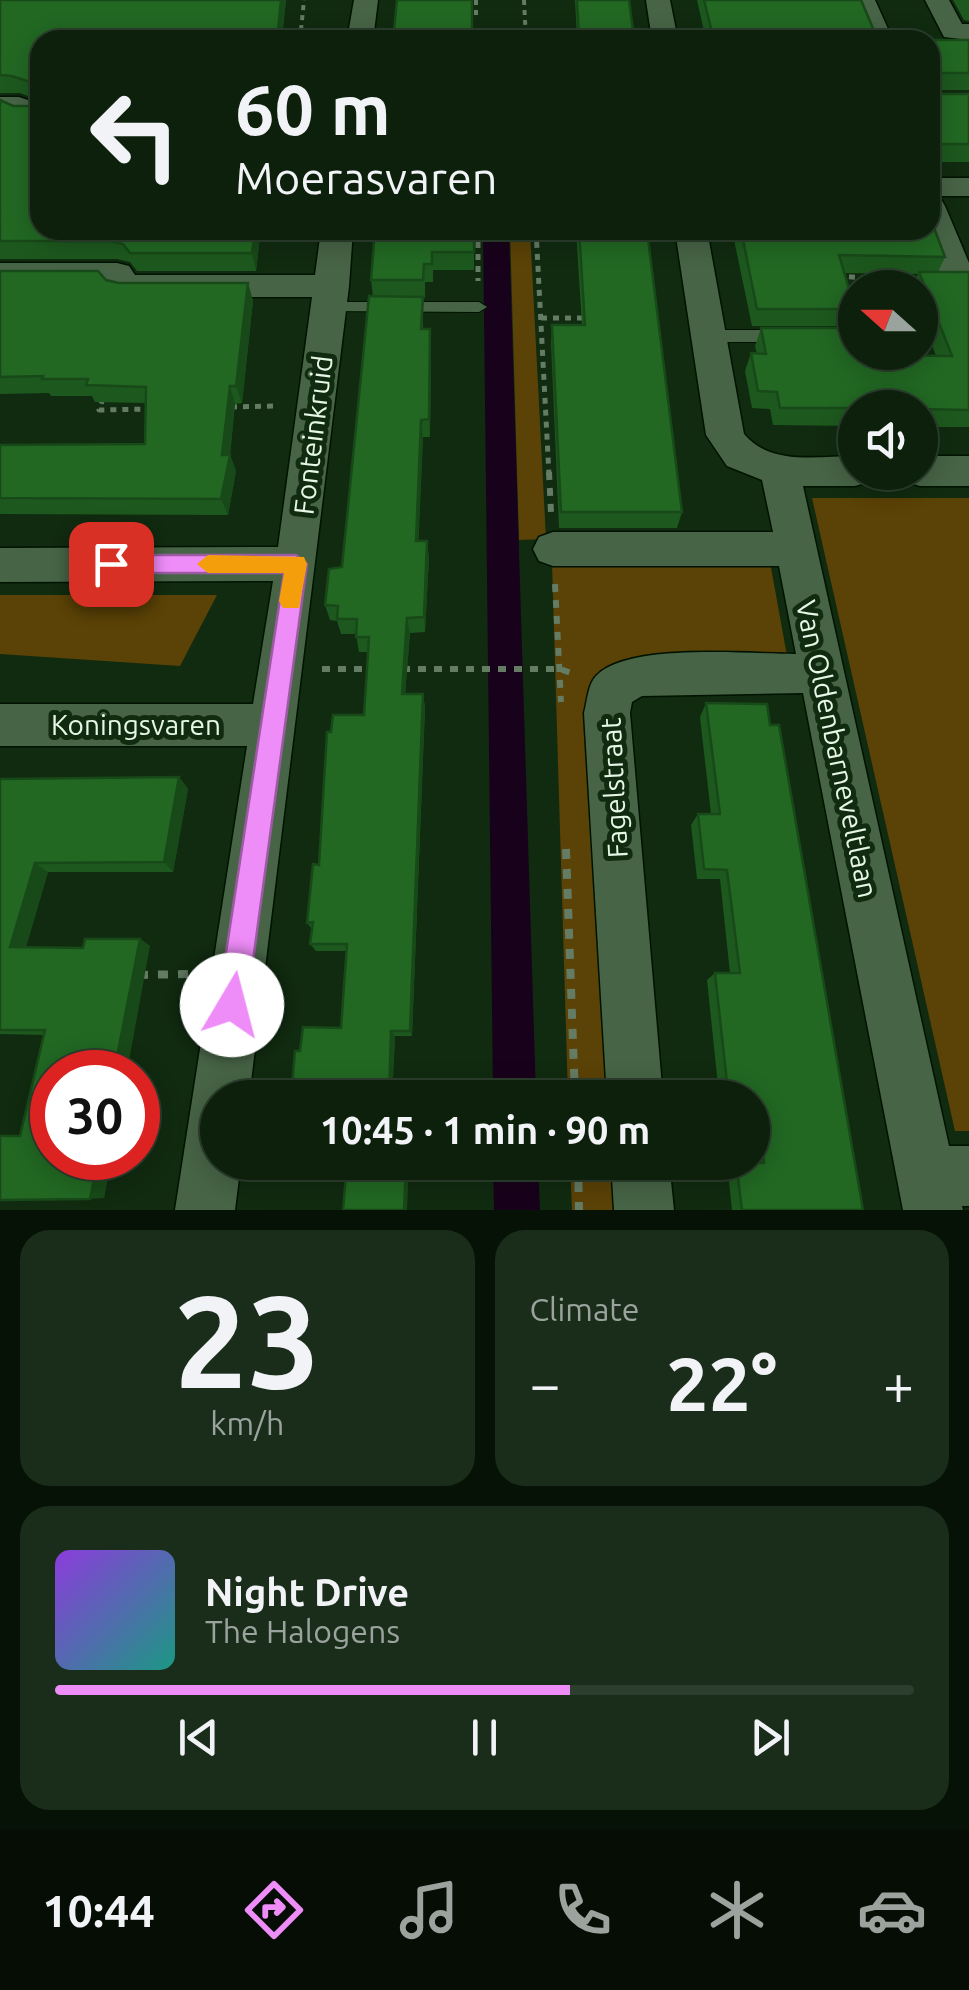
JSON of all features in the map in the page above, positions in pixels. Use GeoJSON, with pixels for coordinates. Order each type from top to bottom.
{"type":"FeatureCollection","features":[{"type":"Feature","properties":{"kind":"street"},"geometry":{"type":"LineString","coordinates":[[362,30],[366,0]]}},
{"type":"Feature","properties":{"kind":"street"},"geometry":{"type":"LineString","coordinates":[[658,0],[663,30]]}},
{"type":"Feature","properties":{"kind":"street"},"geometry":{"type":"LineString","coordinates":[[863,0],[876,30]]}},
{"type":"Feature","properties":{"kind":"street"},"geometry":{"type":"LineString","coordinates":[[937,0],[953,32],[969,32]]}},
{"type":"Feature","properties":{"kind":"street"},"geometry":{"type":"LineString","coordinates":[[940,48],[969,48]]}},
{"type":"Feature","properties":{"kind":"street"},"geometry":{"type":"LineString","coordinates":[[940,186],[969,187]]}},
{"type":"Feature","properties":{"kind":"street"},"geometry":{"type":"LineString","coordinates":[[940,233],[955,274],[969,274]]}},
{"type":"Feature","properties":{"kind":"street","name":"Fonteinkruid"},"geometry":{"type":"LineString","coordinates":[[222,1080],[296,564],[336,240]]}},
{"type":"Feature","properties":{"kind":"street"},"geometry":{"type":"LineString","coordinates":[[693,240],[707,336],[731,449],[746,460],[780,471],[838,471]]}},
{"type":"Feature","properties":{"kind":"street"},"geometry":{"type":"LineString","coordinates":[[0,274],[117,274],[126,286]]}},
{"type":"Feature","properties":{"kind":"street"},"geometry":{"type":"LineString","coordinates":[[0,298],[112,297],[126,286],[330,297]]}},
{"type":"Feature","properties":{"kind":"street","name":"Van Oldenbarneveltlaan"},"geometry":{"type":"LineString","coordinates":[[780,471],[821,673],[942,1187]]}},
{"type":"Feature","properties":{"kind":"street"},"geometry":{"type":"LineString","coordinates":[[938,471],[969,471]]}},
{"type":"Feature","properties":{"kind":"street"},"geometry":{"type":"LineString","coordinates":[[554,550],[796,549]]}},
{"type":"Feature","properties":{"kind":"street"},"geometry":{"type":"LineString","coordinates":[[0,564],[296,564]]}},
{"type":"Feature","properties":{"kind":"street","name":"Fagelstraat"},"geometry":{"type":"LineString","coordinates":[[634,1080],[607,713],[612,690],[636,676],[821,673]]}},
{"type":"Feature","properties":{"kind":"street","name":"Koningsvaren"},"geometry":{"type":"LineString","coordinates":[[0,725],[272,725]]}},
{"type":"Feature","properties":{"kind":"street"},"geometry":{"type":"LineString","coordinates":[[204,1210],[208,1180]]}},
{"type":"Feature","properties":{"kind":"street"},"geometry":{"type":"LineString","coordinates":[[642,1180],[644,1210]]}},
{"type":"Feature","properties":{"kind":"lane"},"geometry":{"type":"LineString","coordinates":[[330,297],[479,307]]}},
{"type":"Feature","properties":{"kind":"lane"},"geometry":{"type":"LineString","coordinates":[[707,336],[798,336]]}},
{"type":"Feature","properties":{"kind":"path"},"geometry":{"type":"LineString","coordinates":[[301,30],[304,0]]}},
{"type":"Feature","properties":{"kind":"path"},"geometry":{"type":"LineString","coordinates":[[476,0],[476,17]]}},
{"type":"Feature","properties":{"kind":"path"},"geometry":{"type":"LineString","coordinates":[[524,0],[526,30]]}},
{"type":"Feature","properties":{"kind":"path"},"geometry":{"type":"LineString","coordinates":[[478,240],[479,307]]}},
{"type":"Feature","properties":{"kind":"path"},"geometry":{"type":"LineString","coordinates":[[537,240],[554,550]]}},
{"type":"Feature","properties":{"kind":"path"},"geometry":{"type":"LineString","coordinates":[[832,261],[838,284]]}},
{"type":"Feature","properties":{"kind":"path"},"geometry":{"type":"LineString","coordinates":[[541,318],[596,318]]}},
{"type":"Feature","properties":{"kind":"path"},"geometry":{"type":"LineString","coordinates":[[218,408],[317,406]]}},
{"type":"Feature","properties":{"kind":"path"},"geometry":{"type":"LineString","coordinates":[[99,410],[158,409]]}},
{"type":"Feature","properties":{"kind":"path"},"geometry":{"type":"LineString","coordinates":[[281,669],[377,669]]}},
{"type":"Feature","properties":{"kind":"path"},"geometry":{"type":"LineString","coordinates":[[396,669],[551,669]]}},
{"type":"Feature","properties":{"kind":"path"},"geometry":{"type":"LineString","coordinates":[[118,975],[237,974]]}},
{"type":"Feature","properties":{"kind":"path"},"geometry":{"type":"LineString","coordinates":[[578,1180],[579,1210]]}},
{"type":"Feature","properties":{"kind":"shaded area"},"geometry":{"type":"Polygon","coordinates":[[[483,240],[509,240],[535,1080],[493,1080],[483,240]]]}},
{"type":"Feature","properties":{"kind":"shaded area"},"geometry":{"type":"Polygon","coordinates":[[[510,240],[531,240],[546,539],[519,540],[510,240]]]}},
{"type":"Feature","properties":{"kind":"shaded area"},"geometry":{"type":"Polygon","coordinates":[[[812,498],[969,498],[969,1131],[955,1131],[812,498]]]}},
{"type":"Feature","properties":{"kind":"shaded area"},"geometry":{"type":"Polygon","coordinates":[[[770,562],[787,656],[625,663],[613,1080],[567,1080],[552,563],[770,562]]]}},
{"type":"Feature","properties":{"kind":"shaded area"},"geometry":{"type":"Polygon","coordinates":[[[0,595],[217,595],[180,666],[0,654],[0,595]]]}},
{"type":"Feature","properties":{"kind":"shaded area"},"geometry":{"type":"Polygon","coordinates":[[[493,1180],[539,1180],[540,1210],[494,1210],[493,1180]]]}},
{"type":"Feature","properties":{"kind":"shaded area"},"geometry":{"type":"Polygon","coordinates":[[[571,1180],[616,1180],[618,1210],[572,1210],[571,1180]]]}},
{"type":"Feature","properties":{"kind":"building"},"geometry":{"type":"Polygon","coordinates":[[[0,0],[281,0],[278,30],[30,30],[30,82],[0,75],[0,0]]]}},
{"type":"Feature","properties":{"kind":"building"},"geometry":{"type":"Polygon","coordinates":[[[397,0],[472,0],[472,30],[394,30],[397,0]]]}},
{"type":"Feature","properties":{"kind":"building"},"geometry":{"type":"Polygon","coordinates":[[[577,0],[629,0],[633,30],[578,30],[577,0]]]}},
{"type":"Feature","properties":{"kind":"building"},"geometry":{"type":"Polygon","coordinates":[[[704,0],[861,0],[874,30],[712,30],[704,0]]]}},
{"type":"Feature","properties":{"kind":"building"},"geometry":{"type":"Polygon","coordinates":[[[940,40],[969,40],[969,73],[940,73],[940,40]]]}},
{"type":"Feature","properties":{"kind":"building"},"geometry":{"type":"Polygon","coordinates":[[[940,94],[969,94],[969,144],[940,144],[940,94]]]}},
{"type":"Feature","properties":{"kind":"building"},"geometry":{"type":"Polygon","coordinates":[[[0,100],[13,106],[30,106],[30,240],[254,240],[252,253],[130,253],[123,244],[110,241],[0,241],[0,100]]]}},
{"type":"Feature","properties":{"kind":"building"},"geometry":{"type":"Polygon","coordinates":[[[374,240],[474,240],[474,252],[432,252],[432,264],[424,264],[423,280],[371,280],[374,240]]]}},
{"type":"Feature","properties":{"kind":"building"},"geometry":{"type":"Polygon","coordinates":[[[580,240],[648,240],[682,512],[561,512],[552,325],[585,325],[580,240]]]}},
{"type":"Feature","properties":{"kind":"building"},"geometry":{"type":"Polygon","coordinates":[[[743,240],[939,240],[945,257],[839,255],[843,270],[838,270],[838,309],[757,309],[743,240]]]}},
{"type":"Feature","properties":{"kind":"building"},"geometry":{"type":"Polygon","coordinates":[[[0,271],[98,271],[106,280],[119,283],[248,283],[236,386],[230,386],[222,455],[230,455],[221,499],[0,498],[0,445],[145,444],[146,387],[86,385],[88,379],[0,377],[0,271]]]}},
{"type":"Feature","properties":{"kind":"building"},"geometry":{"type":"Polygon","coordinates":[[[938,272],[969,272],[969,410],[938,409],[938,390],[838,390],[838,408],[780,408],[777,392],[758,391],[751,353],[766,354],[761,328],[838,328],[838,370],[938,370],[938,356],[952,356],[938,320],[938,272]]]}},
{"type":"Feature","properties":{"kind":"building"},"geometry":{"type":"Polygon","coordinates":[[[369,296],[423,297],[421,329],[430,329],[429,419],[421,420],[416,541],[427,541],[424,617],[407,618],[402,694],[423,694],[410,1031],[391,1031],[390,1080],[293,1080],[295,1051],[300,1051],[303,1027],[341,1028],[347,944],[310,944],[313,922],[307,923],[313,864],[319,865],[327,732],[331,732],[333,715],[364,715],[369,637],[356,637],[357,619],[337,619],[338,606],[325,605],[329,569],[342,567],[369,296]]]}},
{"type":"Feature","properties":{"kind":"building"},"geometry":{"type":"Polygon","coordinates":[[[706,703],[767,704],[770,725],[779,725],[863,1210],[742,1210],[738,1180],[770,1180],[770,1080],[727,1080],[715,973],[740,973],[727,870],[704,869],[698,814],[720,814],[706,703]]]}},
{"type":"Feature","properties":{"kind":"building"},"geometry":{"type":"Polygon","coordinates":[[[179,777],[164,862],[35,863],[10,947],[83,948],[85,939],[140,939],[118,1050],[40,1050],[45,1030],[0,1030],[0,779],[179,777]]]}},
{"type":"Feature","properties":{"kind":"building"},"geometry":{"type":"Polygon","coordinates":[[[30,1094],[30,1180],[94,1180],[90,1199],[0,1200],[0,1136],[20,1136],[30,1094]]]}},
{"type":"Feature","properties":{"kind":"building"},"geometry":{"type":"Polygon","coordinates":[[[346,1180],[405,1180],[404,1210],[343,1210],[346,1180]]]}},
{"type":"Feature","properties":{"kind":"slow traffic"},"geometry":{"type":"LineString","coordinates":[[208,564],[296,564],[291,601]]}},
{"type":"Feature","properties":{"kind":"route"},"geometry":{"type":"LineString","coordinates":[[111,564],[296,564],[232,1005]]}}]}
